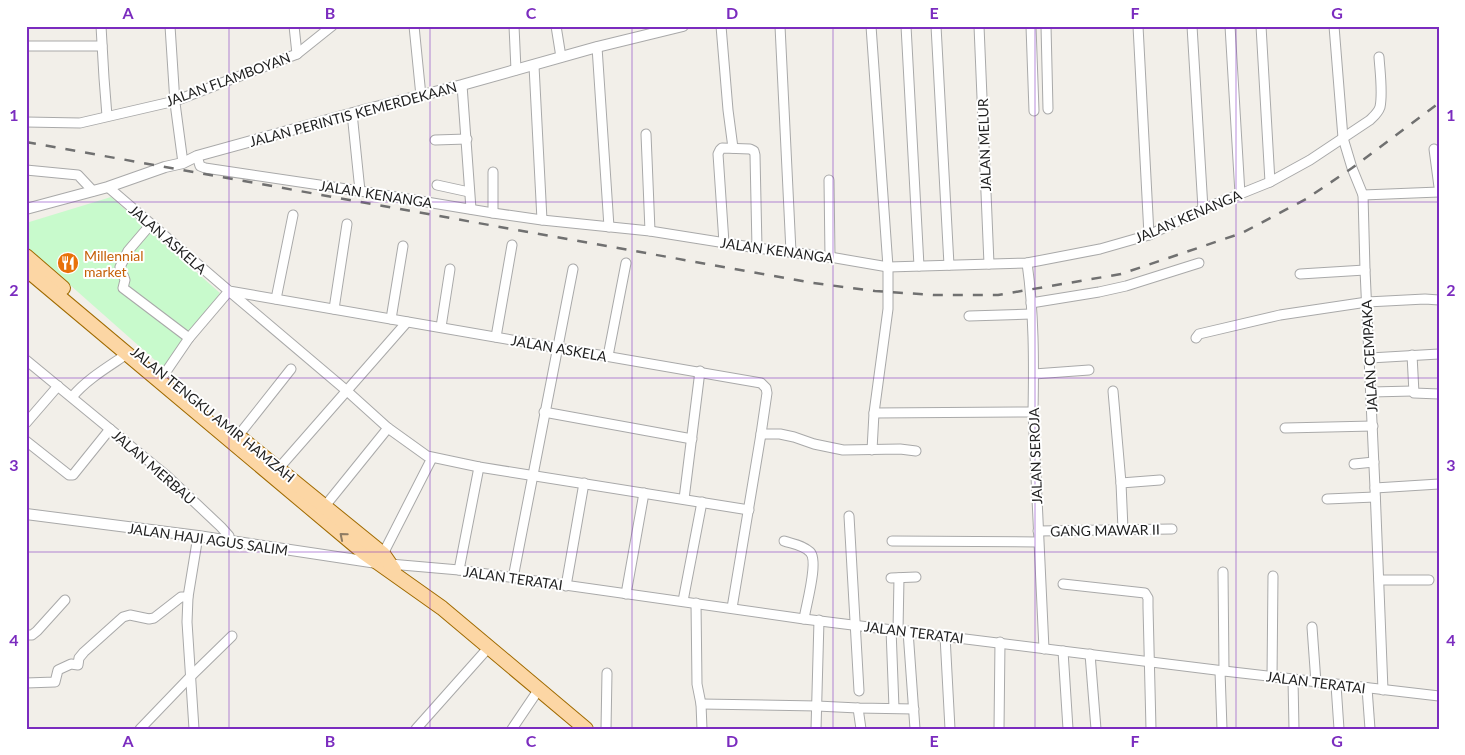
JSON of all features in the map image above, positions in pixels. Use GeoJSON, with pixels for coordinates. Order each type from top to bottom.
{"type":"FeatureCollection","features":[{"type":"Feature","properties":{"kind":"main road","name":"JALAN TENGKU AMIR HAMZAH"},"geometry":{"type":"LineString","coordinates":[[26,256],[162,378],[387,564]]}},
{"type":"Feature","properties":{"kind":"main road","name":"JALAN TENGKU AMIR HAMZAH"},"geometry":{"type":"LineString","coordinates":[[26,269],[127,354],[162,378],[279,468],[325,506],[413,588],[442,608],[586,729]]}},
{"type":"Feature","properties":{"kind":"street"},"geometry":{"type":"LineString","coordinates":[[101,26],[107,116]]}},
{"type":"Feature","properties":{"kind":"street"},"geometry":{"type":"LineString","coordinates":[[170,26],[175,101],[183,164]]}},
{"type":"Feature","properties":{"kind":"street"},"geometry":{"type":"LineString","coordinates":[[294,26],[297,54]]}},
{"type":"Feature","properties":{"kind":"street","name":"JALAN FLAMBOYAN"},"geometry":{"type":"LineString","coordinates":[[26,122],[80,123],[175,101],[297,54],[332,26]]}},
{"type":"Feature","properties":{"kind":"street"},"geometry":{"type":"LineString","coordinates":[[414,26],[421,96]]}},
{"type":"Feature","properties":{"kind":"street"},"geometry":{"type":"LineString","coordinates":[[514,26],[516,70]]}},
{"type":"Feature","properties":{"kind":"street"},"geometry":{"type":"LineString","coordinates":[[556,26],[561,57]]}},
{"type":"Feature","properties":{"kind":"street","name":"JALAN PERINTIS KEMERDEKAAN"},"geometry":{"type":"LineString","coordinates":[[26,209],[108,187],[165,166],[183,164],[197,156],[352,113],[462,86],[652,30],[683,26]]}},
{"type":"Feature","properties":{"kind":"street"},"geometry":{"type":"LineString","coordinates":[[721,26],[733,148]]}},
{"type":"Feature","properties":{"kind":"street"},"geometry":{"type":"LineString","coordinates":[[780,26],[791,252]]}},
{"type":"Feature","properties":{"kind":"street"},"geometry":{"type":"LineString","coordinates":[[871,26],[888,267],[888,309],[874,413],[872,450]]}},
{"type":"Feature","properties":{"kind":"street"},"geometry":{"type":"LineString","coordinates":[[906,26],[918,266]]}},
{"type":"Feature","properties":{"kind":"street"},"geometry":{"type":"LineString","coordinates":[[936,26],[949,265]]}},
{"type":"Feature","properties":{"kind":"street","name":"JALAN MELUR"},"geometry":{"type":"LineString","coordinates":[[979,26],[990,264]]}},
{"type":"Feature","properties":{"kind":"street"},"geometry":{"type":"LineString","coordinates":[[1031,26],[1034,111]]}},
{"type":"Feature","properties":{"kind":"street"},"geometry":{"type":"LineString","coordinates":[[1046,26],[1048,109]]}},
{"type":"Feature","properties":{"kind":"street"},"geometry":{"type":"LineString","coordinates":[[1138,26],[1148,235]]}},
{"type":"Feature","properties":{"kind":"street"},"geometry":{"type":"LineString","coordinates":[[1192,26],[1203,209]]}},
{"type":"Feature","properties":{"kind":"street"},"geometry":{"type":"LineString","coordinates":[[1230,26],[1240,194]]}},
{"type":"Feature","properties":{"kind":"street"},"geometry":{"type":"LineString","coordinates":[[1261,26],[1270,182]]}},
{"type":"Feature","properties":{"kind":"street","name":"JALAN CEMPAKA"},"geometry":{"type":"LineString","coordinates":[[1334,26],[1343,138],[1363,195],[1383,690]]}},
{"type":"Feature","properties":{"kind":"street"},"geometry":{"type":"LineString","coordinates":[[26,46],[102,46]]}},
{"type":"Feature","properties":{"kind":"street"},"geometry":{"type":"LineString","coordinates":[[597,47],[609,227]]}},
{"type":"Feature","properties":{"kind":"street","name":"JALAN KENANGA"},"geometry":{"type":"LineString","coordinates":[[197,156],[200,166],[205,168],[471,210],[650,232],[888,267],[1027,263],[1100,249],[1148,235],[1203,209],[1270,182],[1310,160],[1370,120],[1377,113],[1381,94],[1379,57]]}},
{"type":"Feature","properties":{"kind":"street"},"geometry":{"type":"LineString","coordinates":[[534,66],[542,220]]}},
{"type":"Feature","properties":{"kind":"street"},"geometry":{"type":"LineString","coordinates":[[462,86],[471,210]]}},
{"type":"Feature","properties":{"kind":"street"},"geometry":{"type":"LineString","coordinates":[[352,113],[360,191]]}},
{"type":"Feature","properties":{"kind":"street"},"geometry":{"type":"LineString","coordinates":[[646,134],[650,232]]}},
{"type":"Feature","properties":{"kind":"street"},"geometry":{"type":"LineString","coordinates":[[435,140],[466,139]]}},
{"type":"Feature","properties":{"kind":"street"},"geometry":{"type":"LineString","coordinates":[[724,243],[718,154],[722,148],[750,149],[754,151],[757,248]]}},
{"type":"Feature","properties":{"kind":"street"},"geometry":{"type":"LineString","coordinates":[[1434,148],[1439,187]]}},
{"type":"Feature","properties":{"kind":"street"},"geometry":{"type":"LineString","coordinates":[[26,170],[78,175],[93,191]]}},
{"type":"Feature","properties":{"kind":"street"},"geometry":{"type":"LineString","coordinates":[[493,172],[493,213]]}},
{"type":"Feature","properties":{"kind":"street"},"geometry":{"type":"LineString","coordinates":[[829,180],[830,257]]}},
{"type":"Feature","properties":{"kind":"street"},"geometry":{"type":"LineString","coordinates":[[437,185],[469,192]]}},
{"type":"Feature","properties":{"kind":"street","name":"JALAN ASKELA"},"geometry":{"type":"LineString","coordinates":[[108,187],[388,428],[422,453],[432,458],[479,467],[749,510]]}},
{"type":"Feature","properties":{"kind":"street"},"geometry":{"type":"LineString","coordinates":[[1363,195],[1439,192]]}},
{"type":"Feature","properties":{"kind":"street"},"geometry":{"type":"LineString","coordinates":[[276,300],[293,215]]}},
{"type":"Feature","properties":{"kind":"street"},"geometry":{"type":"LineString","coordinates":[[151,224],[128,251],[120,268],[125,280],[122,288],[189,338]]}},
{"type":"Feature","properties":{"kind":"street"},"geometry":{"type":"LineString","coordinates":[[334,309],[347,224]]}},
{"type":"Feature","properties":{"kind":"street"},"geometry":{"type":"LineString","coordinates":[[496,337],[512,245]]}},
{"type":"Feature","properties":{"kind":"street"},"geometry":{"type":"LineString","coordinates":[[391,319],[403,246]]}},
{"type":"Feature","properties":{"kind":"street"},"geometry":{"type":"LineString","coordinates":[[608,356],[626,263]]}},
{"type":"Feature","properties":{"kind":"street","name":"JALAN SEROJA"},"geometry":{"type":"LineString","coordinates":[[1027,263],[1031,303],[1034,374],[1033,412],[1044,648]]}},
{"type":"Feature","properties":{"kind":"street"},"geometry":{"type":"LineString","coordinates":[[1031,303],[1126,286],[1199,264]]}},
{"type":"Feature","properties":{"kind":"street"},"geometry":{"type":"LineString","coordinates":[[513,578],[572,269]]}},
{"type":"Feature","properties":{"kind":"street"},"geometry":{"type":"LineString","coordinates":[[441,327],[450,270]]}},
{"type":"Feature","properties":{"kind":"street"},"geometry":{"type":"LineString","coordinates":[[1300,274],[1365,270]]}},
{"type":"Feature","properties":{"kind":"street"},"geometry":{"type":"LineString","coordinates":[[162,378],[189,338],[229,291]]}},
{"type":"Feature","properties":{"kind":"street","name":"JALAN ASKELA"},"geometry":{"type":"LineString","coordinates":[[229,291],[700,371],[764,384],[766,393],[761,434],[732,608]]}},
{"type":"Feature","properties":{"kind":"street"},"geometry":{"type":"LineString","coordinates":[[1196,338],[1198,334],[1280,315],[1367,302],[1439,300]]}},
{"type":"Feature","properties":{"kind":"street"},"geometry":{"type":"LineString","coordinates":[[969,316],[1031,314]]}},
{"type":"Feature","properties":{"kind":"street"},"geometry":{"type":"LineString","coordinates":[[279,468],[348,392],[407,322]]}},
{"type":"Feature","properties":{"kind":"street"},"geometry":{"type":"LineString","coordinates":[[72,397],[79,388],[127,354]]}},
{"type":"Feature","properties":{"kind":"street"},"geometry":{"type":"LineString","coordinates":[[1370,358],[1439,354]]}},
{"type":"Feature","properties":{"kind":"street"},"geometry":{"type":"LineString","coordinates":[[1412,355],[1413,391]]}},
{"type":"Feature","properties":{"kind":"street","name":"JALAN MERBAU"},"geometry":{"type":"LineString","coordinates":[[26,360],[167,476],[221,527],[229,536],[230,541]]}},
{"type":"Feature","properties":{"kind":"street"},"geometry":{"type":"LineString","coordinates":[[238,436],[291,369]]}},
{"type":"Feature","properties":{"kind":"street"},"geometry":{"type":"LineString","coordinates":[[1034,374],[1089,370]]}},
{"type":"Feature","properties":{"kind":"street"},"geometry":{"type":"LineString","coordinates":[[684,499],[700,371]]}},
{"type":"Feature","properties":{"kind":"street"},"geometry":{"type":"LineString","coordinates":[[26,423],[58,386]]}},
{"type":"Feature","properties":{"kind":"street"},"geometry":{"type":"LineString","coordinates":[[1113,391],[1123,529]]}},
{"type":"Feature","properties":{"kind":"street"},"geometry":{"type":"LineString","coordinates":[[1371,392],[1413,391],[1415,394],[1439,394]]}},
{"type":"Feature","properties":{"kind":"street"},"geometry":{"type":"LineString","coordinates":[[544,412],[692,439]]}},
{"type":"Feature","properties":{"kind":"street"},"geometry":{"type":"LineString","coordinates":[[874,413],[1033,412]]}},
{"type":"Feature","properties":{"kind":"street"},"geometry":{"type":"LineString","coordinates":[[1285,428],[1372,426]]}},
{"type":"Feature","properties":{"kind":"street"},"geometry":{"type":"LineString","coordinates":[[325,506],[388,428]]}},
{"type":"Feature","properties":{"kind":"street"},"geometry":{"type":"LineString","coordinates":[[26,441],[69,475],[73,475],[110,429]]}},
{"type":"Feature","properties":{"kind":"street"},"geometry":{"type":"LineString","coordinates":[[761,434],[780,434],[843,450],[900,449],[916,451]]}},
{"type":"Feature","properties":{"kind":"street"},"geometry":{"type":"LineString","coordinates":[[387,564],[432,458]]}},
{"type":"Feature","properties":{"kind":"street"},"geometry":{"type":"LineString","coordinates":[[1354,464],[1374,462]]}},
{"type":"Feature","properties":{"kind":"street"},"geometry":{"type":"LineString","coordinates":[[459,570],[479,467]]}},
{"type":"Feature","properties":{"kind":"street"},"geometry":{"type":"LineString","coordinates":[[1120,483],[1160,480]]}},
{"type":"Feature","properties":{"kind":"street"},"geometry":{"type":"LineString","coordinates":[[566,586],[584,483]]}},
{"type":"Feature","properties":{"kind":"street"},"geometry":{"type":"LineString","coordinates":[[1327,499],[1439,484]]}},
{"type":"Feature","properties":{"kind":"street"},"geometry":{"type":"LineString","coordinates":[[626,594],[644,492]]}},
{"type":"Feature","properties":{"kind":"street"},"geometry":{"type":"LineString","coordinates":[[683,601],[702,502]]}},
{"type":"Feature","properties":{"kind":"street","name":"JALAN HAJI AGUS SALIM"},"geometry":{"type":"LineString","coordinates":[[26,514],[198,536],[387,564]]}},
{"type":"Feature","properties":{"kind":"street"},"geometry":{"type":"LineString","coordinates":[[849,516],[859,691]]}},
{"type":"Feature","properties":{"kind":"street","name":"GANG MAWAR II"},"geometry":{"type":"LineString","coordinates":[[1038,531],[1172,529]]}},
{"type":"Feature","properties":{"kind":"street"},"geometry":{"type":"LineString","coordinates":[[194,729],[187,638],[188,597],[198,536]]}},
{"type":"Feature","properties":{"kind":"street"},"geometry":{"type":"LineString","coordinates":[[784,541],[802,546],[813,558],[814,567],[804,618]]}},
{"type":"Feature","properties":{"kind":"street"},"geometry":{"type":"LineString","coordinates":[[892,541],[1038,542]]}},
{"type":"Feature","properties":{"kind":"street","name":"JALAN TERATAI"},"geometry":{"type":"LineString","coordinates":[[387,564],[459,570],[854,625],[1293,680],[1439,696]]}},
{"type":"Feature","properties":{"kind":"street"},"geometry":{"type":"LineString","coordinates":[[1222,729],[1223,572]]}},
{"type":"Feature","properties":{"kind":"street"},"geometry":{"type":"LineString","coordinates":[[1272,677],[1273,576]]}},
{"type":"Feature","properties":{"kind":"street"},"geometry":{"type":"LineString","coordinates":[[894,708],[895,578],[916,577]]}},
{"type":"Feature","properties":{"kind":"street"},"geometry":{"type":"LineString","coordinates":[[1379,580],[1429,580]]}},
{"type":"Feature","properties":{"kind":"street"},"geometry":{"type":"LineString","coordinates":[[1063,584],[1145,594],[1148,598],[1151,729]]}},
{"type":"Feature","properties":{"kind":"street"},"geometry":{"type":"LineString","coordinates":[[26,683],[55,682],[58,670],[71,664],[78,665],[84,652],[123,617],[130,615],[148,619],[154,618],[181,597],[188,597]]}},
{"type":"Feature","properties":{"kind":"street"},"geometry":{"type":"LineString","coordinates":[[26,635],[32,635],[37,631],[66,600]]}},
{"type":"Feature","properties":{"kind":"street"},"geometry":{"type":"LineString","coordinates":[[696,603],[697,684],[701,704],[702,729]]}},
{"type":"Feature","properties":{"kind":"street"},"geometry":{"type":"LineString","coordinates":[[816,729],[819,620]]}},
{"type":"Feature","properties":{"kind":"street"},"geometry":{"type":"LineString","coordinates":[[1312,627],[1316,682]]}},
{"type":"Feature","properties":{"kind":"street"},"geometry":{"type":"LineString","coordinates":[[908,631],[915,729]]}},
{"type":"Feature","properties":{"kind":"street"},"geometry":{"type":"LineString","coordinates":[[140,729],[232,636]]}},
{"type":"Feature","properties":{"kind":"street"},"geometry":{"type":"LineString","coordinates":[[945,636],[950,729]]}},
{"type":"Feature","properties":{"kind":"street"},"geometry":{"type":"LineString","coordinates":[[999,729],[1000,642]]}},
{"type":"Feature","properties":{"kind":"street"},"geometry":{"type":"LineString","coordinates":[[416,729],[489,647]]}},
{"type":"Feature","properties":{"kind":"street"},"geometry":{"type":"LineString","coordinates":[[1063,650],[1068,729]]}},
{"type":"Feature","properties":{"kind":"street"},"geometry":{"type":"LineString","coordinates":[[1090,654],[1096,729]]}},
{"type":"Feature","properties":{"kind":"street"},"geometry":{"type":"LineString","coordinates":[[606,729],[607,674]]}},
{"type":"Feature","properties":{"kind":"street"},"geometry":{"type":"LineString","coordinates":[[1293,680],[1294,729]]}},
{"type":"Feature","properties":{"kind":"street"},"geometry":{"type":"LineString","coordinates":[[1336,685],[1340,729]]}},
{"type":"Feature","properties":{"kind":"street"},"geometry":{"type":"LineString","coordinates":[[1367,688],[1370,729]]}},
{"type":"Feature","properties":{"kind":"street"},"geometry":{"type":"LineString","coordinates":[[512,729],[539,689]]}},
{"type":"Feature","properties":{"kind":"street"},"geometry":{"type":"LineString","coordinates":[[701,704],[914,709]]}},
{"type":"Feature","properties":{"kind":"street"},"geometry":{"type":"LineString","coordinates":[[858,708],[860,729]]}},
{"type":"Feature","properties":{"kind":"green space"},"geometry":{"type":"Polygon","coordinates":[[[111,197],[220,293],[165,369],[26,246],[26,223],[111,197]]]}},
{"type":"Feature","properties":{"kind":"railway"},"geometry":{"type":"LineString","coordinates":[[26,142],[813,283],[875,291],[934,295],[998,295],[1121,274],[1242,233],[1306,199],[1352,168],[1439,103]]}},
{"type":"Feature","properties":{"kind":"place","name":"Millennial market"},"geometry":{"type":"Point","coordinates":[68,263]}}]}
